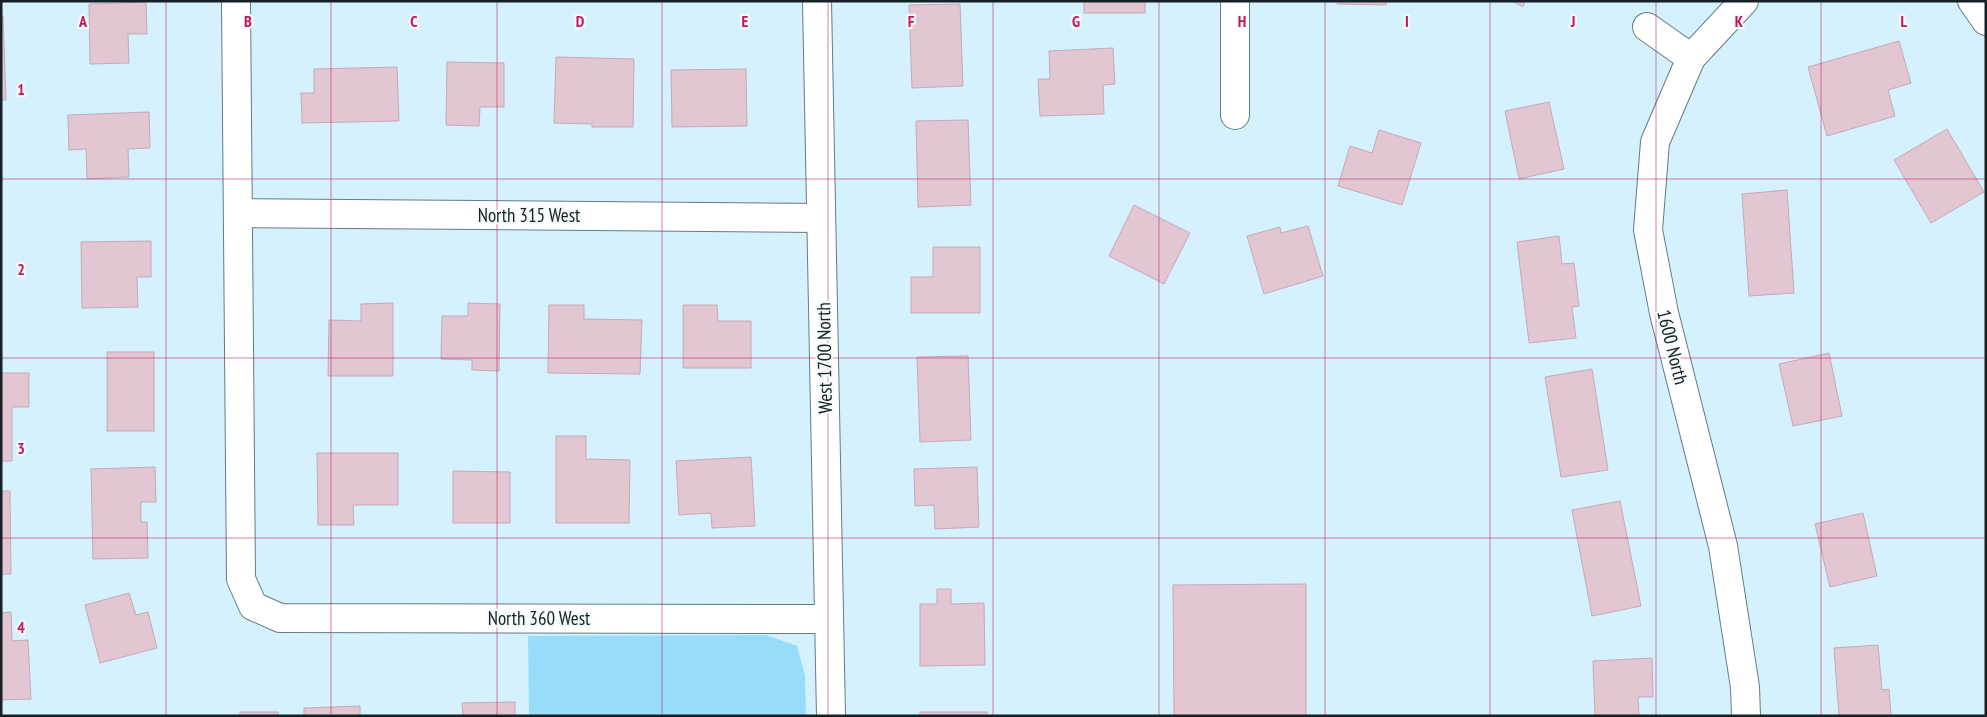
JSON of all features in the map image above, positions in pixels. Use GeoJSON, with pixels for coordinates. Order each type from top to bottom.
{"type":"FeatureCollection","features":[{"type":"Feature","properties":{"kind":"street"},"geometry":{"type":"LineString","coordinates":[[236,1],[238,213]]}},
{"type":"Feature","properties":{"kind":"street","name":"West 1700 North"},"geometry":{"type":"LineString","coordinates":[[817,1],[830,716]]}},
{"type":"Feature","properties":{"kind":"street"},"geometry":{"type":"LineString","coordinates":[[1235,1],[1235,114]]}},
{"type":"Feature","properties":{"kind":"street","name":"1600 North"},"geometry":{"type":"LineString","coordinates":[[1744,1],[1691,58],[1655,142],[1648,230],[1664,313],[1723,546],[1745,687],[1746,716]]}},
{"type":"Feature","properties":{"kind":"street"},"geometry":{"type":"LineString","coordinates":[[1972,1],[1986,21]]}},
{"type":"Feature","properties":{"kind":"street"},"geometry":{"type":"LineString","coordinates":[[1647,27],[1691,58]]}},
{"type":"Feature","properties":{"kind":"street","name":"North 315 West"},"geometry":{"type":"LineString","coordinates":[[238,213],[821,218]]}},
{"type":"Feature","properties":{"kind":"street","name":"North 360 West"},"geometry":{"type":"LineString","coordinates":[[238,213],[241,579],[253,606],[280,618],[829,619]]}},
{"type":"Feature","properties":{"kind":"shaded area"},"geometry":{"type":"Polygon","coordinates":[[[766,635],[797,646],[805,675],[806,716],[529,716],[528,636],[766,635]]]}},
{"type":"Feature","properties":{"kind":"building"},"geometry":{"type":"Polygon","coordinates":[[[1084,1],[1145,1],[1145,13],[1084,13],[1084,1]]]}},
{"type":"Feature","properties":{"kind":"building"},"geometry":{"type":"Polygon","coordinates":[[[1337,1],[1386,1],[1386,5],[1337,4],[1337,1]]]}},
{"type":"Feature","properties":{"kind":"building"},"geometry":{"type":"Polygon","coordinates":[[[1512,1],[1525,1],[1523,7],[1512,1]]]}},
{"type":"Feature","properties":{"kind":"building"},"geometry":{"type":"Polygon","coordinates":[[[146,2],[147,34],[128,34],[129,63],[90,64],[89,4],[146,2]]]}},
{"type":"Feature","properties":{"kind":"building"},"geometry":{"type":"Polygon","coordinates":[[[960,4],[963,86],[912,88],[909,5],[960,4]]]}},
{"type":"Feature","properties":{"kind":"building"},"geometry":{"type":"Polygon","coordinates":[[[1,16],[3,16],[6,100],[1,100],[1,16]]]}},
{"type":"Feature","properties":{"kind":"building"},"geometry":{"type":"Polygon","coordinates":[[[1899,41],[1911,83],[1888,90],[1895,116],[1827,136],[1808,67],[1899,41]]]}},
{"type":"Feature","properties":{"kind":"building"},"geometry":{"type":"Polygon","coordinates":[[[1113,48],[1115,84],[1103,85],[1104,114],[1040,116],[1038,79],[1050,79],[1049,51],[1113,48]]]}},
{"type":"Feature","properties":{"kind":"building"},"geometry":{"type":"Polygon","coordinates":[[[556,57],[634,59],[633,127],[592,127],[592,124],[554,123],[556,57]]]}},
{"type":"Feature","properties":{"kind":"building"},"geometry":{"type":"Polygon","coordinates":[[[447,62],[504,63],[504,107],[480,107],[479,126],[446,125],[447,62]]]}},
{"type":"Feature","properties":{"kind":"building"},"geometry":{"type":"Polygon","coordinates":[[[397,67],[399,121],[302,123],[301,93],[314,93],[314,69],[397,67]]]}},
{"type":"Feature","properties":{"kind":"building"},"geometry":{"type":"Polygon","coordinates":[[[746,69],[747,126],[672,127],[671,70],[746,69]]]}},
{"type":"Feature","properties":{"kind":"building"},"geometry":{"type":"Polygon","coordinates":[[[1549,102],[1564,169],[1519,179],[1505,111],[1549,102]]]}},
{"type":"Feature","properties":{"kind":"building"},"geometry":{"type":"Polygon","coordinates":[[[149,112],[150,148],[128,149],[129,177],[87,179],[86,149],[69,150],[68,115],[149,112]]]}},
{"type":"Feature","properties":{"kind":"building"},"geometry":{"type":"Polygon","coordinates":[[[968,120],[971,205],[918,207],[916,121],[968,120]]]}},
{"type":"Feature","properties":{"kind":"building"},"geometry":{"type":"Polygon","coordinates":[[[1947,129],[1984,192],[1931,223],[1894,160],[1947,129]]]}},
{"type":"Feature","properties":{"kind":"building"},"geometry":{"type":"Polygon","coordinates":[[[1379,130],[1421,143],[1402,205],[1338,186],[1350,146],[1372,153],[1379,130]]]}},
{"type":"Feature","properties":{"kind":"building"},"geometry":{"type":"Polygon","coordinates":[[[1787,190],[1794,293],[1749,296],[1742,194],[1787,190]]]}},
{"type":"Feature","properties":{"kind":"building"},"geometry":{"type":"Polygon","coordinates":[[[1134,205],[1190,233],[1164,284],[1109,256],[1134,205]]]}},
{"type":"Feature","properties":{"kind":"building"},"geometry":{"type":"Polygon","coordinates":[[[1308,226],[1323,276],[1264,294],[1247,236],[1280,227],[1281,233],[1308,226]]]}},
{"type":"Feature","properties":{"kind":"building"},"geometry":{"type":"Polygon","coordinates":[[[1559,236],[1562,264],[1574,263],[1579,306],[1572,307],[1576,338],[1529,343],[1517,242],[1559,236]]]}},
{"type":"Feature","properties":{"kind":"building"},"geometry":{"type":"Polygon","coordinates":[[[151,241],[151,277],[137,277],[138,307],[82,308],[81,242],[151,241]]]}},
{"type":"Feature","properties":{"kind":"building"},"geometry":{"type":"Polygon","coordinates":[[[933,247],[980,247],[980,313],[911,313],[911,277],[933,277],[933,247]]]}},
{"type":"Feature","properties":{"kind":"building"},"geometry":{"type":"Polygon","coordinates":[[[393,303],[393,376],[328,376],[329,320],[361,321],[361,304],[393,303]]]}},
{"type":"Feature","properties":{"kind":"building"},"geometry":{"type":"Polygon","coordinates":[[[468,303],[500,304],[499,371],[472,370],[472,360],[441,359],[442,316],[468,316],[468,303]]]}},
{"type":"Feature","properties":{"kind":"building"},"geometry":{"type":"Polygon","coordinates":[[[549,305],[584,305],[584,319],[642,320],[640,374],[548,373],[549,305]]]}},
{"type":"Feature","properties":{"kind":"building"},"geometry":{"type":"Polygon","coordinates":[[[683,305],[717,305],[718,321],[751,321],[751,368],[683,368],[683,305]]]}},
{"type":"Feature","properties":{"kind":"building"},"geometry":{"type":"Polygon","coordinates":[[[107,352],[154,352],[154,431],[107,431],[107,352]]]}},
{"type":"Feature","properties":{"kind":"building"},"geometry":{"type":"Polygon","coordinates":[[[1829,353],[1842,416],[1793,426],[1779,364],[1829,353]]]}},
{"type":"Feature","properties":{"kind":"building"},"geometry":{"type":"Polygon","coordinates":[[[968,356],[971,440],[920,442],[917,357],[968,356]]]}},
{"type":"Feature","properties":{"kind":"building"},"geometry":{"type":"Polygon","coordinates":[[[1592,369],[1608,470],[1561,477],[1545,377],[1592,369]]]}},
{"type":"Feature","properties":{"kind":"building"},"geometry":{"type":"Polygon","coordinates":[[[1,373],[29,373],[29,407],[12,407],[12,461],[1,461],[1,373]]]}},
{"type":"Feature","properties":{"kind":"building"},"geometry":{"type":"Polygon","coordinates":[[[556,436],[586,436],[586,459],[630,460],[629,523],[556,523],[556,436]]]}},
{"type":"Feature","properties":{"kind":"building"},"geometry":{"type":"Polygon","coordinates":[[[317,453],[398,453],[398,505],[353,505],[354,525],[318,525],[317,453]]]}},
{"type":"Feature","properties":{"kind":"building"},"geometry":{"type":"Polygon","coordinates":[[[751,457],[755,526],[712,528],[711,513],[679,515],[676,461],[751,457]]]}},
{"type":"Feature","properties":{"kind":"building"},"geometry":{"type":"Polygon","coordinates":[[[155,467],[156,502],[141,502],[141,522],[147,522],[148,558],[93,559],[91,469],[155,467]]]}},
{"type":"Feature","properties":{"kind":"building"},"geometry":{"type":"Polygon","coordinates":[[[977,467],[979,527],[935,529],[934,505],[915,506],[914,469],[977,467]]]}},
{"type":"Feature","properties":{"kind":"building"},"geometry":{"type":"Polygon","coordinates":[[[453,471],[510,472],[510,523],[453,523],[453,471]]]}},
{"type":"Feature","properties":{"kind":"building"},"geometry":{"type":"Polygon","coordinates":[[[1,491],[10,491],[11,574],[1,574],[1,491]]]}},
{"type":"Feature","properties":{"kind":"building"},"geometry":{"type":"Polygon","coordinates":[[[1620,501],[1641,606],[1592,616],[1572,510],[1620,501]]]}},
{"type":"Feature","properties":{"kind":"building"},"geometry":{"type":"Polygon","coordinates":[[[1863,513],[1877,576],[1830,587],[1815,524],[1863,513]]]}},
{"type":"Feature","properties":{"kind":"building"},"geometry":{"type":"Polygon","coordinates":[[[1306,584],[1306,716],[1174,716],[1173,585],[1306,584]]]}},
{"type":"Feature","properties":{"kind":"building"},"geometry":{"type":"Polygon","coordinates":[[[937,589],[951,589],[951,604],[984,603],[985,665],[920,666],[920,604],[937,604],[937,589]]]}},
{"type":"Feature","properties":{"kind":"building"},"geometry":{"type":"Polygon","coordinates":[[[129,593],[136,615],[148,612],[157,648],[100,663],[85,605],[129,593]]]}},
{"type":"Feature","properties":{"kind":"building"},"geometry":{"type":"Polygon","coordinates":[[[11,612],[12,641],[28,640],[31,699],[1,700],[1,613],[11,612]]]}},
{"type":"Feature","properties":{"kind":"building"},"geometry":{"type":"Polygon","coordinates":[[[1878,645],[1882,690],[1889,689],[1891,716],[1839,716],[1834,648],[1878,645]]]}},
{"type":"Feature","properties":{"kind":"building"},"geometry":{"type":"Polygon","coordinates":[[[1652,658],[1653,697],[1638,697],[1639,716],[1595,716],[1593,661],[1652,658]]]}},
{"type":"Feature","properties":{"kind":"building"},"geometry":{"type":"Polygon","coordinates":[[[515,702],[515,716],[463,716],[462,703],[515,702]]]}},
{"type":"Feature","properties":{"kind":"building"},"geometry":{"type":"Polygon","coordinates":[[[360,706],[360,716],[304,716],[304,708],[360,706]]]}},
{"type":"Feature","properties":{"kind":"building"},"geometry":{"type":"Polygon","coordinates":[[[240,712],[278,712],[278,716],[240,716],[240,712]]]}},
{"type":"Feature","properties":{"kind":"building"},"geometry":{"type":"Polygon","coordinates":[[[920,712],[987,712],[987,716],[920,716],[920,712]]]}}]}
